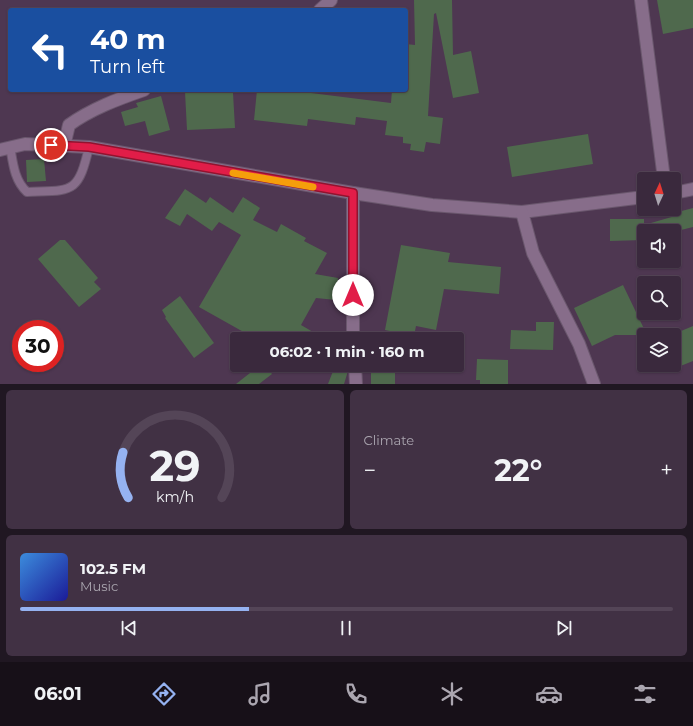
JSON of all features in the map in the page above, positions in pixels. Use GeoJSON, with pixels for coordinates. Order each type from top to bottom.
{"type":"FeatureCollection","features":[{"type":"Feature","properties":{"kind":"street"},"geometry":{"type":"LineString","coordinates":[[322,8],[330,0]]}},
{"type":"Feature","properties":{"kind":"street"},"geometry":{"type":"LineString","coordinates":[[641,0],[663,172]]}},
{"type":"Feature","properties":{"kind":"street"},"geometry":{"type":"LineString","coordinates":[[64,146],[69,126],[76,120],[139,92]]}},
{"type":"Feature","properties":{"kind":"street"},"geometry":{"type":"LineString","coordinates":[[5,148],[25,144],[89,147],[353,193],[432,205],[522,212],[637,198]]}},
{"type":"Feature","properties":{"kind":"street"},"geometry":{"type":"LineString","coordinates":[[681,192],[693,189]]}},
{"type":"Feature","properties":{"kind":"street"},"geometry":{"type":"LineString","coordinates":[[353,193],[354,332]]}},
{"type":"Feature","properties":{"kind":"street"},"geometry":{"type":"LineString","coordinates":[[522,212],[533,253],[579,344],[594,384]]}},
{"type":"Feature","properties":{"kind":"street"},"geometry":{"type":"LineString","coordinates":[[355,372],[356,384]]}},
{"type":"Feature","properties":{"kind":"lane"},"geometry":{"type":"LineString","coordinates":[[5,148],[16,176],[21,186],[27,192],[65,190],[72,186],[83,171],[89,147]]}},
{"type":"Feature","properties":{"kind":"building"},"geometry":{"type":"Polygon","coordinates":[[[414,0],[452,0],[453,55],[471,51],[479,93],[453,98],[436,13],[434,14],[428,116],[443,118],[440,144],[426,142],[424,152],[410,150],[411,144],[403,143],[403,137],[385,135],[387,121],[356,117],[355,125],[308,119],[307,126],[254,120],[257,92],[311,92],[391,103],[392,92],[408,92],[408,44],[415,45],[414,0]]]}},
{"type":"Feature","properties":{"kind":"building"},"geometry":{"type":"Polygon","coordinates":[[[657,0],[693,0],[693,28],[663,34],[657,0]]]}},
{"type":"Feature","properties":{"kind":"building"},"geometry":{"type":"Polygon","coordinates":[[[185,92],[233,93],[235,128],[187,130],[185,92]]]}},
{"type":"Feature","properties":{"kind":"building"},"geometry":{"type":"Polygon","coordinates":[[[161,96],[170,130],[149,136],[145,121],[125,126],[121,112],[138,107],[136,103],[161,96]]]}},
{"type":"Feature","properties":{"kind":"building"},"geometry":{"type":"Polygon","coordinates":[[[588,134],[593,164],[512,177],[507,147],[588,134]]]}},
{"type":"Feature","properties":{"kind":"building"},"geometry":{"type":"Polygon","coordinates":[[[44,159],[46,181],[27,182],[26,160],[44,159]]]}},
{"type":"Feature","properties":{"kind":"building"},"geometry":{"type":"Polygon","coordinates":[[[185,189],[206,203],[210,197],[233,213],[243,197],[260,208],[253,220],[277,232],[281,224],[306,238],[304,241],[327,253],[315,274],[338,278],[336,300],[316,298],[301,325],[313,332],[244,332],[199,307],[241,235],[219,222],[212,231],[187,214],[180,226],[165,218],[185,189]]]}},
{"type":"Feature","properties":{"kind":"building"},"geometry":{"type":"Polygon","coordinates":[[[693,208],[693,227],[681,230],[681,224],[647,224],[675,216],[681,216],[681,211],[693,208]]]}},
{"type":"Feature","properties":{"kind":"building"},"geometry":{"type":"Polygon","coordinates":[[[610,219],[644,219],[644,224],[637,224],[637,240],[610,241],[610,219]]]}},
{"type":"Feature","properties":{"kind":"building"},"geometry":{"type":"Polygon","coordinates":[[[60,240],[65,240],[98,278],[94,282],[101,289],[79,307],[38,259],[60,240]]]}},
{"type":"Feature","properties":{"kind":"building"},"geometry":{"type":"Polygon","coordinates":[[[401,245],[450,253],[448,262],[501,267],[499,294],[444,289],[436,330],[416,326],[415,332],[395,332],[385,330],[401,245]]]}},
{"type":"Feature","properties":{"kind":"building"},"geometry":{"type":"Polygon","coordinates":[[[623,285],[637,314],[637,320],[640,320],[644,328],[637,328],[637,335],[615,335],[592,346],[574,308],[623,285]]]}},
{"type":"Feature","properties":{"kind":"building"},"geometry":{"type":"Polygon","coordinates":[[[180,296],[214,343],[194,358],[165,318],[166,317],[162,310],[180,296]]]}},
{"type":"Feature","properties":{"kind":"building"},"geometry":{"type":"Polygon","coordinates":[[[536,322],[554,322],[553,350],[510,349],[511,330],[536,331],[536,322]]]}},
{"type":"Feature","properties":{"kind":"building"},"geometry":{"type":"Polygon","coordinates":[[[693,326],[693,361],[681,366],[681,331],[693,326]]]}},
{"type":"Feature","properties":{"kind":"building"},"geometry":{"type":"Polygon","coordinates":[[[477,359],[508,360],[508,384],[480,384],[480,380],[476,380],[477,359]]]}},
{"type":"Feature","properties":{"kind":"building"},"geometry":{"type":"Polygon","coordinates":[[[251,372],[270,372],[272,374],[259,384],[236,384],[251,372]]]}},
{"type":"Feature","properties":{"kind":"building"},"geometry":{"type":"Polygon","coordinates":[[[333,372],[348,372],[344,384],[328,384],[333,372]]]}},
{"type":"Feature","properties":{"kind":"building"},"geometry":{"type":"Polygon","coordinates":[[[371,372],[395,372],[395,384],[371,384],[371,372]]]}},
{"type":"Feature","properties":{"kind":"slow traffic"},"geometry":{"type":"LineString","coordinates":[[233,173],[313,187]]}},
{"type":"Feature","properties":{"kind":"route"},"geometry":{"type":"LineString","coordinates":[[51,145],[89,147],[353,193],[353,295]]}}]}
